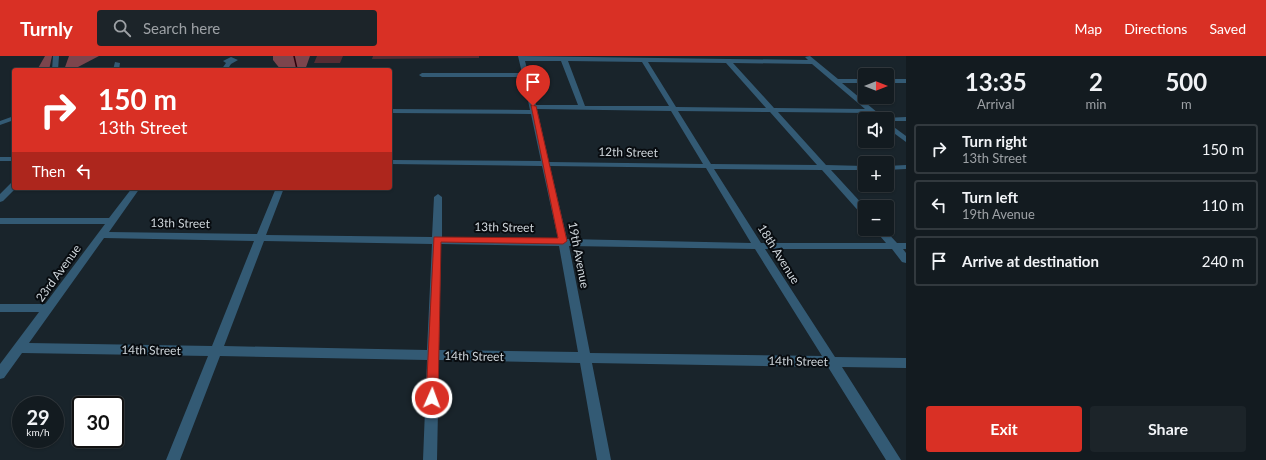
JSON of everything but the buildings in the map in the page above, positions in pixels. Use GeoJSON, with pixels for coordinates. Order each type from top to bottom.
{"type":"FeatureCollection","features":[{"type":"Feature","properties":{"kind":"street"},"geometry":{"type":"LineString","coordinates":[[55,68],[56,56]]}},
{"type":"Feature","properties":{"kind":"street"},"geometry":{"type":"LineString","coordinates":[[807,56],[871,110]]}},
{"type":"Feature","properties":{"kind":"street"},"geometry":{"type":"LineString","coordinates":[[521,58],[644,61],[666,58],[728,61],[814,62]]}},
{"type":"Feature","properties":{"kind":"street","name":"19th Avenue"},"geometry":{"type":"LineString","coordinates":[[521,58],[563,241],[604,460]]}},
{"type":"Feature","properties":{"kind":"street"},"geometry":{"type":"LineString","coordinates":[[564,60],[582,107]]}},
{"type":"Feature","properties":{"kind":"street","name":"18th Avenue"},"geometry":{"type":"LineString","coordinates":[[644,61],[758,246],[894,460]]}},
{"type":"Feature","properties":{"kind":"street"},"geometry":{"type":"LineString","coordinates":[[728,61],[858,205]]}},
{"type":"Feature","properties":{"kind":"street"},"geometry":{"type":"LineString","coordinates":[[116,68],[117,63]]}},
{"type":"Feature","properties":{"kind":"street"},"geometry":{"type":"LineString","coordinates":[[225,68],[229,63]]}},
{"type":"Feature","properties":{"kind":"street"},"geometry":{"type":"LineString","coordinates":[[422,75],[526,75]]}},
{"type":"Feature","properties":{"kind":"street"},"geometry":{"type":"LineString","coordinates":[[836,81],[858,81]]}},
{"type":"Feature","properties":{"kind":"street"},"geometry":{"type":"LineString","coordinates":[[894,81],[906,81]]}},
{"type":"Feature","properties":{"kind":"street"},"geometry":{"type":"LineString","coordinates":[[392,111],[582,107],[871,110]]}},
{"type":"Feature","properties":{"kind":"street"},"geometry":{"type":"LineString","coordinates":[[0,123],[12,119]]}},
{"type":"Feature","properties":{"kind":"street"},"geometry":{"type":"LineString","coordinates":[[894,119],[906,119]]}},
{"type":"Feature","properties":{"kind":"street"},"geometry":{"type":"LineString","coordinates":[[894,130],[906,140]]}},
{"type":"Feature","properties":{"kind":"street"},"geometry":{"type":"LineString","coordinates":[[0,159],[12,159]]}},
{"type":"Feature","properties":{"kind":"street","name":"12th Street"},"geometry":{"type":"LineString","coordinates":[[392,162],[858,168]]}},
{"type":"Feature","properties":{"kind":"street"},"geometry":{"type":"LineString","coordinates":[[894,168],[905,168]]}},
{"type":"Feature","properties":{"kind":"street"},"geometry":{"type":"LineString","coordinates":[[0,199],[12,187]]}},
{"type":"Feature","properties":{"kind":"street","name":"23rd Avenue"},"geometry":{"type":"LineString","coordinates":[[0,374],[135,190]]}},
{"type":"Feature","properties":{"kind":"street"},"geometry":{"type":"LineString","coordinates":[[173,460],[279,190]]}},
{"type":"Feature","properties":{"kind":"street"},"geometry":{"type":"LineString","coordinates":[[430,460],[438,197]]}},
{"type":"Feature","properties":{"kind":"street"},"geometry":{"type":"LineString","coordinates":[[0,221],[112,221]]}},
{"type":"Feature","properties":{"kind":"street","name":"13th Street"},"geometry":{"type":"LineString","coordinates":[[102,235],[563,241],[758,246],[906,246]]}},
{"type":"Feature","properties":{"kind":"street"},"geometry":{"type":"LineString","coordinates":[[885,236],[906,259]]}},
{"type":"Feature","properties":{"kind":"street"},"geometry":{"type":"LineString","coordinates":[[0,308],[48,308]]}},
{"type":"Feature","properties":{"kind":"street","name":"14th Street"},"geometry":{"type":"LineString","coordinates":[[19,348],[216,350],[906,363]]}},
{"type":"Feature","properties":{"kind":"shaded area"},"geometry":{"type":"Polygon","coordinates":[[[45,56],[52,56],[49,68],[38,68],[45,56]]]}},
{"type":"Feature","properties":{"kind":"shaded area"},"geometry":{"type":"Polygon","coordinates":[[[69,56],[99,56],[78,67],[65,68],[69,56]]]}},
{"type":"Feature","properties":{"kind":"shaded area"},"geometry":{"type":"Polygon","coordinates":[[[273,56],[310,56],[306,68],[279,68],[273,60],[273,56]]]}},
{"type":"Feature","properties":{"kind":"shaded area"},"geometry":{"type":"Polygon","coordinates":[[[317,56],[343,56],[340,63],[314,63],[317,56]]]}},
{"type":"Feature","properties":{"kind":"shaded area"},"geometry":{"type":"Polygon","coordinates":[[[373,56],[479,56],[479,58],[372,59],[373,56]]]}},
{"type":"Feature","properties":{"kind":"waterway"},"geometry":{"type":"LineString","coordinates":[[294,56],[297,68]]}},
{"type":"Feature","properties":{"kind":"route"},"geometry":{"type":"LineString","coordinates":[[432,398],[437,239],[563,241],[533,106]]}}]}
